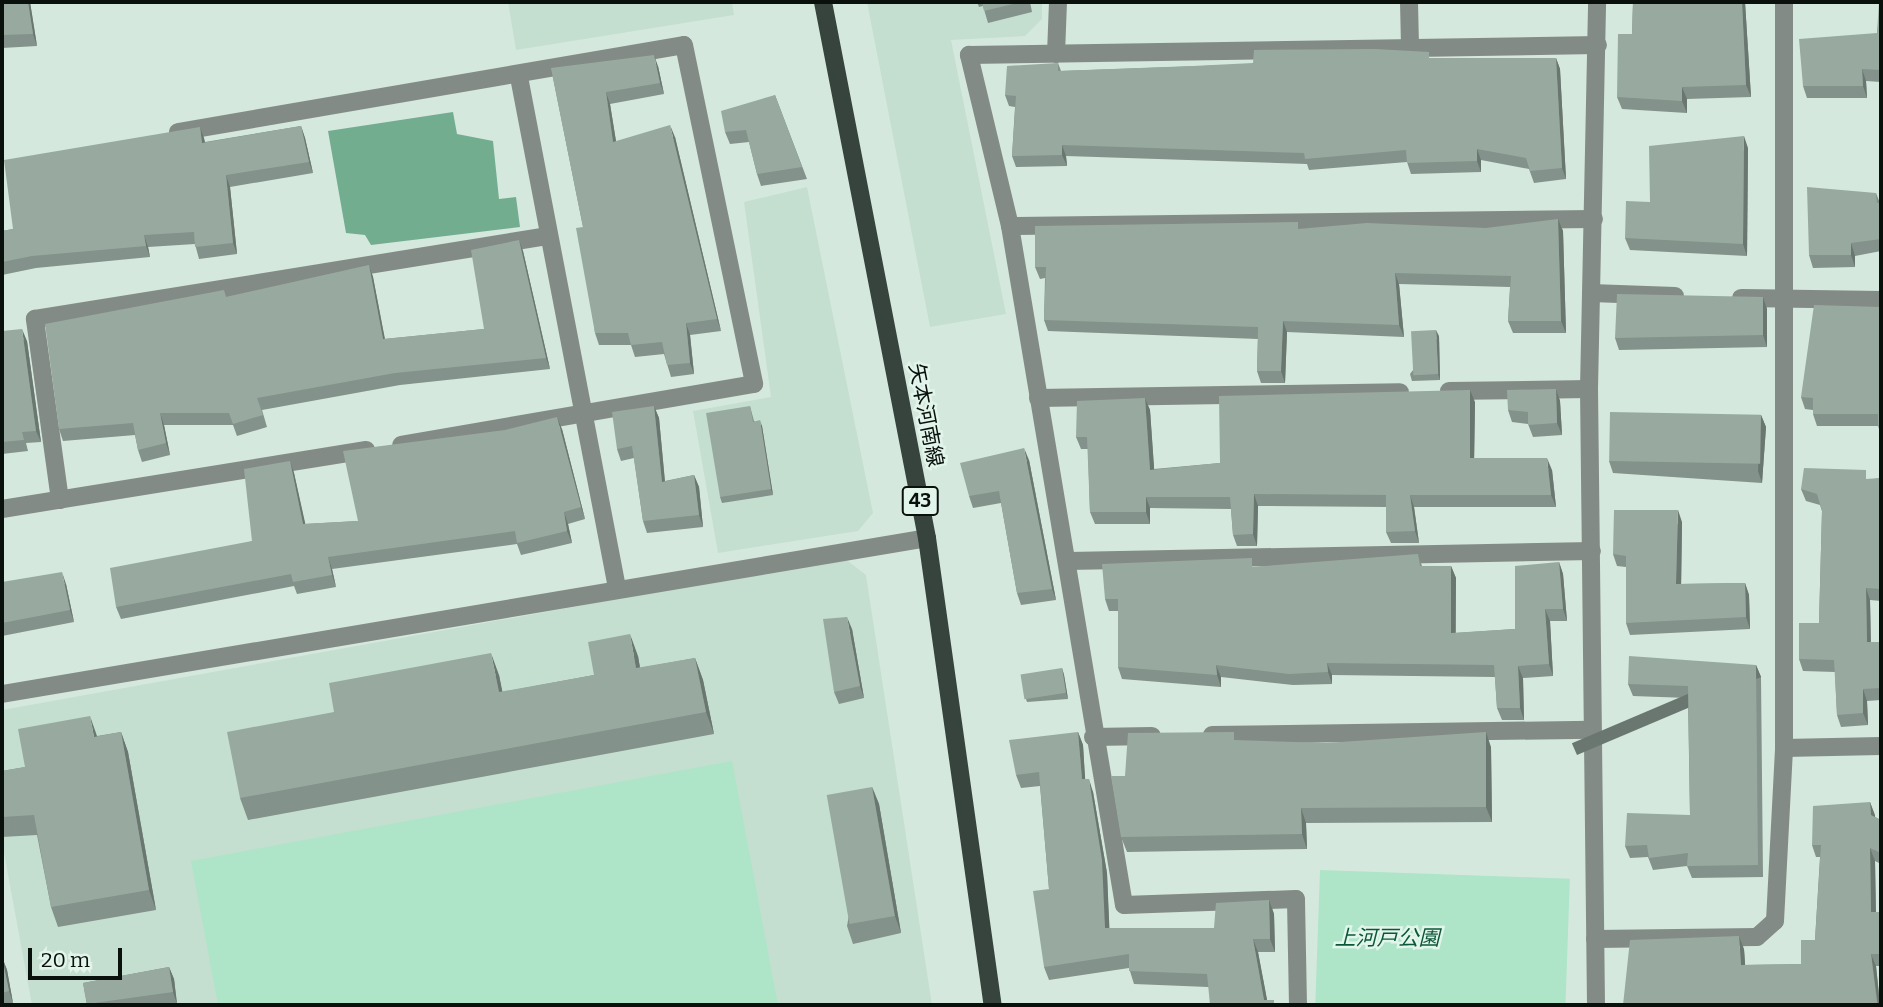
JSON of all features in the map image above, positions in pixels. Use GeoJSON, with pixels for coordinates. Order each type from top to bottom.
{"type":"FeatureCollection","features":[{"type":"Feature","properties":{"kind":"main road","name":"矢本河南線"},"geometry":{"type":"LineString","coordinates":[[822,2],[927,538],[993,1005]]}},
{"type":"Feature","properties":{"kind":"street"},"geometry":{"type":"LineString","coordinates":[[1056,54],[1058,2]]}},
{"type":"Feature","properties":{"kind":"street"},"geometry":{"type":"LineString","coordinates":[[1409,2],[1410,46]]}},
{"type":"Feature","properties":{"kind":"street"},"geometry":{"type":"LineString","coordinates":[[1597,2],[1589,389],[1597,1005]]}},
{"type":"Feature","properties":{"kind":"street"},"geometry":{"type":"LineString","coordinates":[[1595,939],[1757,937],[1775,921],[1784,748],[1784,2]]}},
{"type":"Feature","properties":{"kind":"street"},"geometry":{"type":"LineString","coordinates":[[2,509],[583,415],[754,384],[684,45],[519,77],[152,136]]}},
{"type":"Feature","properties":{"kind":"street"},"geometry":{"type":"LineString","coordinates":[[1298,1005],[1296,899],[1124,905],[1093,737],[1069,561],[1038,398],[1010,226],[969,55],[1598,45]]}},
{"type":"Feature","properties":{"kind":"street"},"geometry":{"type":"LineString","coordinates":[[519,77],[617,588]]}},
{"type":"Feature","properties":{"kind":"street"},"geometry":{"type":"LineString","coordinates":[[1010,226],[1594,219]]}},
{"type":"Feature","properties":{"kind":"street"},"geometry":{"type":"LineString","coordinates":[[60,500],[35,319],[548,236]]}},
{"type":"Feature","properties":{"kind":"street"},"geometry":{"type":"LineString","coordinates":[[1591,293],[1881,300]]}},
{"type":"Feature","properties":{"kind":"street"},"geometry":{"type":"LineString","coordinates":[[1038,398],[1589,389]]}},
{"type":"Feature","properties":{"kind":"street"},"geometry":{"type":"LineString","coordinates":[[2,694],[617,588],[927,538]]}},
{"type":"Feature","properties":{"kind":"street"},"geometry":{"type":"LineString","coordinates":[[1069,561],[1591,551]]}},
{"type":"Feature","properties":{"kind":"street"},"geometry":{"type":"LineString","coordinates":[[1093,737],[1592,730]]}},
{"type":"Feature","properties":{"kind":"street"},"geometry":{"type":"LineString","coordinates":[[1784,748],[1881,746]]}},
{"type":"Feature","properties":{"kind":"shaded area"},"geometry":{"type":"Polygon","coordinates":[[[508,2],[732,2],[734,15],[516,50],[508,2]]]}},
{"type":"Feature","properties":{"kind":"shaded area"},"geometry":{"type":"Polygon","coordinates":[[[867,2],[1042,2],[1042,19],[1025,36],[951,40],[1006,314],[930,327],[867,2]]]}},
{"type":"Feature","properties":{"kind":"shaded area"},"geometry":{"type":"Polygon","coordinates":[[[453,112],[457,134],[493,141],[499,199],[516,197],[520,227],[371,245],[365,235],[346,233],[328,131],[453,112]]]}},
{"type":"Feature","properties":{"kind":"shaded area"},"geometry":{"type":"Polygon","coordinates":[[[807,187],[873,513],[858,531],[718,553],[693,411],[771,397],[744,202],[807,187]]]}},
{"type":"Feature","properties":{"kind":"shaded area"},"geometry":{"type":"Polygon","coordinates":[[[844,558],[866,575],[932,1005],[32,1005],[2,842],[2,710],[844,558]]]}},
{"type":"Feature","properties":{"kind":"green space"},"geometry":{"type":"Polygon","coordinates":[[[732,761],[778,1005],[218,1005],[191,861],[732,761]]]}},
{"type":"Feature","properties":{"kind":"green space","name":"上河戸公園"},"geometry":{"type":"Polygon","coordinates":[[[1320,870],[1570,879],[1565,1005],[1315,1005],[1320,870]]]}},
{"type":"Feature","properties":{"kind":"building"},"geometry":{"type":"Polygon","coordinates":[[[2,2],[28,2],[33,34],[2,35],[2,2]]]}},
{"type":"Feature","properties":{"kind":"building"},"geometry":{"type":"Polygon","coordinates":[[[982,2],[1021,2],[984,11],[982,2]]]}},
{"type":"Feature","properties":{"kind":"building"},"geometry":{"type":"Polygon","coordinates":[[[1633,2],[1742,2],[1746,85],[1682,87],[1682,101],[1617,97],[1618,34],[1632,34],[1633,2]]]}},
{"type":"Feature","properties":{"kind":"building"},"geometry":{"type":"Polygon","coordinates":[[[1879,2],[1881,70],[1862,69],[1863,86],[1803,86],[1799,39],[1877,33],[1879,2]]]}},
{"type":"Feature","properties":{"kind":"building"},"geometry":{"type":"Polygon","coordinates":[[[1375,49],[1429,52],[1429,58],[1556,58],[1562,168],[1530,171],[1526,158],[1477,149],[1477,161],[1407,163],[1406,150],[1305,159],[1304,153],[1062,145],[1062,155],[1012,156],[1016,96],[1005,95],[1007,66],[1058,63],[1058,71],[1193,66],[1253,63],[1254,50],[1375,49]]]}},
{"type":"Feature","properties":{"kind":"building"},"geometry":{"type":"Polygon","coordinates":[[[654,55],[660,83],[606,92],[613,142],[670,125],[717,319],[686,323],[690,363],[667,365],[662,342],[631,345],[628,333],[595,333],[576,228],[583,227],[551,68],[654,55]]]}},
{"type":"Feature","properties":{"kind":"building"},"geometry":{"type":"Polygon","coordinates":[[[775,95],[802,167],[757,174],[746,130],[725,132],[721,111],[775,95]]]}},
{"type":"Feature","properties":{"kind":"building"},"geometry":{"type":"Polygon","coordinates":[[[301,126],[309,162],[226,175],[233,243],[195,247],[194,232],[144,235],[146,246],[32,256],[2,262],[2,231],[13,229],[4,160],[200,127],[202,143],[301,126]]]}},
{"type":"Feature","properties":{"kind":"building"},"geometry":{"type":"Polygon","coordinates":[[[1744,136],[1743,244],[1625,238],[1626,201],[1650,202],[1649,146],[1744,136]]]}},
{"type":"Feature","properties":{"kind":"building"},"geometry":{"type":"Polygon","coordinates":[[[1807,187],[1876,193],[1877,203],[1881,203],[1881,239],[1851,243],[1851,255],[1809,255],[1807,187]]]}},
{"type":"Feature","properties":{"kind":"building"},"geometry":{"type":"Polygon","coordinates":[[[1558,219],[1561,321],[1508,321],[1511,276],[1395,273],[1399,325],[1283,321],[1281,371],[1257,371],[1258,327],[1044,320],[1046,267],[1035,267],[1035,226],[1298,222],[1298,229],[1367,223],[1486,228],[1558,219]]]}},
{"type":"Feature","properties":{"kind":"building"},"geometry":{"type":"Polygon","coordinates":[[[519,240],[546,358],[395,373],[257,398],[263,415],[233,424],[229,413],[160,413],[166,443],[138,450],[133,423],[59,429],[45,324],[224,290],[226,297],[369,265],[383,339],[484,329],[471,250],[519,240]]]}},
{"type":"Feature","properties":{"kind":"building"},"geometry":{"type":"Polygon","coordinates":[[[1617,294],[1763,297],[1763,335],[1615,338],[1617,294]]]}},
{"type":"Feature","properties":{"kind":"building"},"geometry":{"type":"Polygon","coordinates":[[[1814,305],[1881,307],[1881,426],[1878,426],[1878,414],[1813,414],[1813,398],[1801,397],[1814,305]]]}},
{"type":"Feature","properties":{"kind":"building"},"geometry":{"type":"Polygon","coordinates":[[[22,329],[36,431],[22,432],[24,440],[2,442],[2,331],[22,329]]]}},
{"type":"Feature","properties":{"kind":"building"},"geometry":{"type":"Polygon","coordinates":[[[1436,330],[1438,374],[1413,375],[1411,331],[1436,330]]]}},
{"type":"Feature","properties":{"kind":"building"},"geometry":{"type":"Polygon","coordinates":[[[1556,389],[1557,423],[1528,425],[1528,412],[1508,410],[1507,390],[1556,389]]]}},
{"type":"Feature","properties":{"kind":"building"},"geometry":{"type":"Polygon","coordinates":[[[1470,390],[1470,458],[1547,458],[1551,495],[1410,495],[1415,531],[1386,532],[1386,495],[1254,494],[1253,534],[1233,535],[1230,497],[1146,497],[1146,512],[1090,512],[1087,437],[1076,437],[1077,401],[1145,398],[1150,470],[1220,463],[1219,396],[1470,390]]]}},
{"type":"Feature","properties":{"kind":"building"},"geometry":{"type":"Polygon","coordinates":[[[654,406],[662,482],[694,475],[699,515],[643,521],[632,446],[617,449],[612,412],[654,406]]]}},
{"type":"Feature","properties":{"kind":"building"},"geometry":{"type":"Polygon","coordinates":[[[750,406],[753,422],[760,420],[771,489],[720,497],[706,413],[750,406]]]}},
{"type":"Feature","properties":{"kind":"building"},"geometry":{"type":"Polygon","coordinates":[[[1610,412],[1761,415],[1760,464],[1609,461],[1610,412]]]}},
{"type":"Feature","properties":{"kind":"building"},"geometry":{"type":"Polygon","coordinates":[[[557,417],[581,507],[564,512],[567,531],[517,543],[515,531],[328,557],[332,575],[293,582],[291,574],[116,607],[110,568],[252,541],[244,469],[290,461],[303,524],[358,521],[343,451],[505,430],[557,417]]]}},
{"type":"Feature","properties":{"kind":"building"},"geometry":{"type":"Polygon","coordinates":[[[1024,448],[1052,589],[1017,593],[999,491],[969,496],[960,463],[1024,448]]]}},
{"type":"Feature","properties":{"kind":"building"},"geometry":{"type":"Polygon","coordinates":[[[1804,468],[1866,470],[1866,479],[1881,478],[1881,589],[1866,588],[1867,642],[1881,642],[1881,688],[1863,689],[1863,713],[1837,715],[1834,660],[1799,659],[1799,623],[1819,623],[1822,511],[1817,494],[1801,489],[1804,468]]]}},
{"type":"Feature","properties":{"kind":"building"},"geometry":{"type":"Polygon","coordinates":[[[1614,510],[1678,510],[1676,584],[1745,583],[1746,617],[1626,623],[1626,556],[1613,554],[1614,510]]]}},
{"type":"Feature","properties":{"kind":"building"},"geometry":{"type":"Polygon","coordinates":[[[1418,554],[1420,566],[1451,566],[1451,633],[1515,629],[1515,566],[1559,562],[1563,609],[1545,609],[1549,664],[1518,666],[1520,708],[1497,708],[1494,665],[1327,663],[1328,672],[1289,674],[1216,665],[1217,675],[1118,667],[1118,599],[1105,599],[1102,564],[1252,558],[1252,567],[1418,554]]]}},
{"type":"Feature","properties":{"kind":"building"},"geometry":{"type":"Polygon","coordinates":[[[62,572],[70,610],[2,623],[2,582],[62,572]]]}},
{"type":"Feature","properties":{"kind":"building"},"geometry":{"type":"Polygon","coordinates":[[[847,617],[860,686],[834,692],[823,619],[847,617]]]}},
{"type":"Feature","properties":{"kind":"building"},"geometry":{"type":"Polygon","coordinates":[[[630,634],[636,668],[695,658],[706,712],[240,798],[227,732],[334,712],[329,683],[491,653],[499,692],[594,675],[588,642],[630,634]]]}},
{"type":"Feature","properties":{"kind":"building"},"geometry":{"type":"Polygon","coordinates":[[[1629,656],[1756,665],[1758,865],[1687,866],[1688,853],[1649,858],[1647,845],[1625,846],[1627,813],[1690,815],[1688,686],[1628,684],[1629,656]]]}},
{"type":"Feature","properties":{"kind":"building"},"geometry":{"type":"Polygon","coordinates":[[[1062,668],[1066,693],[1024,699],[1021,675],[1062,668]]]}},
{"type":"Feature","properties":{"kind":"building"},"geometry":{"type":"Polygon","coordinates":[[[90,716],[94,737],[121,732],[149,890],[51,907],[34,815],[2,817],[2,771],[25,767],[18,729],[90,716]]]}},
{"type":"Feature","properties":{"kind":"building"},"geometry":{"type":"Polygon","coordinates":[[[1078,732],[1082,779],[1089,779],[1102,860],[1105,928],[1214,928],[1216,903],[1269,900],[1270,939],[1253,939],[1264,1000],[1274,1000],[1274,1005],[1210,1005],[1207,974],[1129,971],[1129,954],[1044,967],[1033,891],[1049,889],[1039,772],[1016,775],[1009,740],[1078,732]]]}},
{"type":"Feature","properties":{"kind":"building"},"geometry":{"type":"Polygon","coordinates":[[[1234,732],[1234,740],[1326,743],[1486,732],[1486,807],[1301,808],[1302,834],[1121,837],[1111,776],[1125,776],[1128,733],[1234,732]]]}},
{"type":"Feature","properties":{"kind":"building"},"geometry":{"type":"Polygon","coordinates":[[[872,787],[895,916],[849,924],[827,795],[872,787]]]}},
{"type":"Feature","properties":{"kind":"building"},"geometry":{"type":"Polygon","coordinates":[[[1870,802],[1871,815],[1881,820],[1881,853],[1870,848],[1871,912],[1881,912],[1881,954],[1871,954],[1877,1003],[1881,1005],[1623,1005],[1630,940],[1739,936],[1741,965],[1801,964],[1801,940],[1815,940],[1821,845],[1812,845],[1813,806],[1870,802]]]}},
{"type":"Feature","properties":{"kind":"building"},"geometry":{"type":"Polygon","coordinates":[[[2,957],[9,991],[2,993],[2,957]]]}},
{"type":"Feature","properties":{"kind":"building"},"geometry":{"type":"Polygon","coordinates":[[[169,967],[173,992],[87,1004],[83,983],[169,967]]]}}]}
